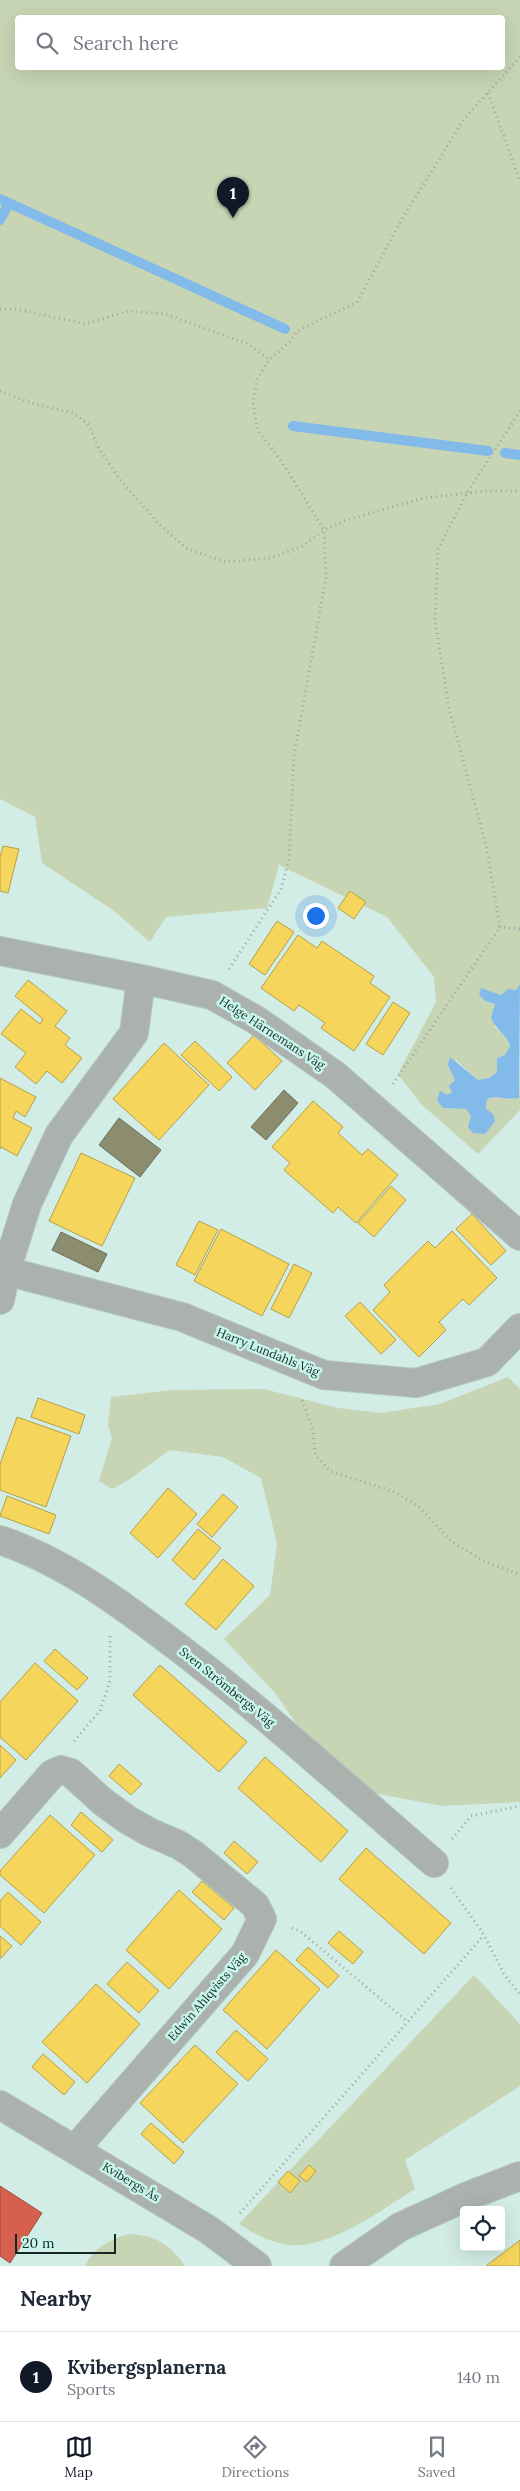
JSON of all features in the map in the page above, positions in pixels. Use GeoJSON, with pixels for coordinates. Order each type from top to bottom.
{"type":"FeatureCollection","features":[{"type":"Feature","properties":{"kind":"street","name":"Helge Härnemans Väg"},"geometry":{"type":"LineString","coordinates":[[0,951],[212,994],[256,1020],[335,1075],[520,1236]]}},
{"type":"Feature","properties":{"kind":"street"},"geometry":{"type":"LineString","coordinates":[[0,1300],[6,1271],[27,1204],[59,1135],[134,1033],[141,980]]}},
{"type":"Feature","properties":{"kind":"street","name":"Harry Lundahls Väg"},"geometry":{"type":"LineString","coordinates":[[6,1271],[182,1317],[324,1376],[416,1383],[487,1362],[520,1328]]}},
{"type":"Feature","properties":{"kind":"street","name":"Sven Strömbergs Väg"},"geometry":{"type":"LineString","coordinates":[[0,1540],[29,1550],[122,1605],[240,1694],[434,1863]]}},
{"type":"Feature","properties":{"kind":"street"},"geometry":{"type":"LineString","coordinates":[[0,1834],[52,1774],[60,1770],[71,1773],[103,1802],[128,1820],[193,1854],[255,1905],[262,1919]]}},
{"type":"Feature","properties":{"kind":"street","name":"Edwin Ahlqvists Väg"},"geometry":{"type":"LineString","coordinates":[[76,2148],[245,1954],[262,1919]]}},
{"type":"Feature","properties":{"kind":"street","name":"Kvibergs Ås"},"geometry":{"type":"LineString","coordinates":[[0,2105],[76,2148],[209,2230],[257,2266]]}},
{"type":"Feature","properties":{"kind":"street"},"geometry":{"type":"LineString","coordinates":[[344,2266],[400,2228],[468,2196],[520,2176]]}},
{"type":"Feature","properties":{"kind":"path"},"geometry":{"type":"LineString","coordinates":[[212,994],[281,889],[289,860],[294,756],[326,577],[324,530],[282,462],[257,429],[253,402],[258,380],[268,360],[290,342],[297,330],[357,302],[402,219],[464,119],[520,57]]}},
{"type":"Feature","properties":{"kind":"path"},"geometry":{"type":"LineString","coordinates":[[488,92],[520,181]]}},
{"type":"Feature","properties":{"kind":"path"},"geometry":{"type":"LineString","coordinates":[[0,309],[15,310],[86,324],[128,311],[165,314],[248,344],[268,360]]}},
{"type":"Feature","properties":{"kind":"path"},"geometry":{"type":"LineString","coordinates":[[0,391],[34,404],[73,413],[88,424],[99,449],[122,482],[159,524],[186,548],[225,562],[270,558],[303,546],[324,530],[371,512],[424,498],[467,493],[520,491]]}},
{"type":"Feature","properties":{"kind":"path"},"geometry":{"type":"LineString","coordinates":[[375,1110],[500,927],[486,845],[449,708],[435,621],[438,549],[467,493],[520,411]]}},
{"type":"Feature","properties":{"kind":"path"},"geometry":{"type":"LineString","coordinates":[[500,927],[520,929]]}},
{"type":"Feature","properties":{"kind":"path"},"geometry":{"type":"LineString","coordinates":[[302,1367],[297,1388],[312,1427],[316,1456],[330,1471],[395,1492],[419,1507],[452,1542],[484,1561],[520,1575]]}},
{"type":"Feature","properties":{"kind":"path"},"geometry":{"type":"LineString","coordinates":[[60,1770],[63,1753],[100,1711],[110,1681],[110,1637]]}},
{"type":"Feature","properties":{"kind":"path"},"geometry":{"type":"LineString","coordinates":[[520,1806],[470,1816],[434,1863],[484,1934],[505,1976],[520,1994]]}},
{"type":"Feature","properties":{"kind":"path"},"geometry":{"type":"LineString","coordinates":[[262,1919],[300,1930],[408,2022]]}},
{"type":"Feature","properties":{"kind":"path"},"geometry":{"type":"LineString","coordinates":[[209,2230],[233,2221],[484,1934]]}},
{"type":"Feature","properties":{"kind":"green space"},"geometry":{"type":"Polygon","coordinates":[[[0,0],[520,0],[520,984],[516,990],[501,995],[481,989],[479,995],[485,1001],[495,1004],[495,1027],[507,1037],[510,1047],[505,1055],[497,1058],[497,1072],[489,1078],[478,1080],[456,1060],[452,1074],[455,1080],[453,1092],[449,1095],[443,1108],[466,1109],[471,1116],[486,1109],[487,1099],[498,1097],[519,1098],[520,1069],[520,1110],[478,1154],[421,1104],[398,1074],[436,1002],[434,977],[387,917],[279,865],[267,908],[166,917],[150,942],[114,911],[42,863],[35,817],[0,799],[0,0]]]}},
{"type":"Feature","properties":{"kind":"green space"},"geometry":{"type":"Polygon","coordinates":[[[508,1377],[520,1389],[520,1802],[442,1806],[373,1793],[308,1741],[276,1694],[224,1639],[270,1595],[277,1544],[261,1478],[223,1457],[170,1450],[130,1479],[112,1489],[99,1481],[112,1438],[108,1425],[111,1397],[173,1390],[264,1389],[338,1408],[380,1413],[440,1404],[508,1377]]]}},
{"type":"Feature","properties":{"kind":"green space"},"geometry":{"type":"Polygon","coordinates":[[[474,1975],[520,2024],[520,2086],[405,2160],[415,2189],[338,2235],[305,2245],[289,2245],[263,2238],[239,2224],[474,1975]]]}},
{"type":"Feature","properties":{"kind":"green space"},"geometry":{"type":"Polygon","coordinates":[[[128,2234],[146,2236],[161,2242],[174,2252],[185,2266],[85,2266],[97,2250],[115,2239],[128,2234]]]}},
{"type":"Feature","properties":{"kind":"water"},"geometry":{"type":"Polygon","coordinates":[[[520,984],[519,1098],[494,1097],[487,1099],[486,1109],[493,1114],[495,1121],[485,1134],[473,1133],[468,1127],[471,1116],[466,1109],[443,1108],[437,1100],[440,1091],[448,1095],[452,1092],[449,1086],[455,1080],[448,1065],[450,1057],[478,1080],[489,1078],[497,1072],[497,1058],[505,1055],[510,1046],[491,1018],[495,1004],[485,1001],[479,995],[481,988],[501,995],[508,989],[516,990],[520,984]]]}},
{"type":"Feature","properties":{"kind":"building: Homes"},"geometry":{"type":"Polygon","coordinates":[[[3,846],[19,849],[8,893],[0,891],[0,857],[3,846]]]}},
{"type":"Feature","properties":{"kind":"building: Homes"},"geometry":{"type":"Polygon","coordinates":[[[350,891],[366,902],[354,919],[338,908],[350,891]]]}},
{"type":"Feature","properties":{"kind":"building: Homes"},"geometry":{"type":"Polygon","coordinates":[[[277,921],[294,932],[265,975],[249,964],[277,921]]]}},
{"type":"Feature","properties":{"kind":"building: Homes"},"geometry":{"type":"Polygon","coordinates":[[[298,935],[317,948],[322,941],[374,976],[370,983],[390,997],[354,1051],[321,1028],[325,1023],[299,1005],[294,1011],[261,988],[298,935]]]}},
{"type":"Feature","properties":{"kind":"building: Homes"},"geometry":{"type":"Polygon","coordinates":[[[28,980],[67,1011],[55,1026],[70,1038],[65,1045],[82,1058],[62,1083],[47,1071],[36,1084],[15,1067],[26,1053],[1,1034],[21,1009],[40,1024],[43,1019],[15,996],[28,980]]]}},
{"type":"Feature","properties":{"kind":"building: Homes"},"geometry":{"type":"Polygon","coordinates":[[[393,1002],[410,1013],[383,1055],[366,1044],[393,1002]]]}},
{"type":"Feature","properties":{"kind":"building: Homes"},"geometry":{"type":"Polygon","coordinates":[[[254,1035],[282,1061],[255,1090],[227,1063],[254,1035]]]}},
{"type":"Feature","properties":{"kind":"building: Homes"},"geometry":{"type":"Polygon","coordinates":[[[195,1041],[232,1077],[219,1091],[181,1055],[195,1041]]]}},
{"type":"Feature","properties":{"kind":"building: Homes"},"geometry":{"type":"Polygon","coordinates":[[[164,1043],[209,1085],[159,1140],[113,1099],[164,1043]]]}},
{"type":"Feature","properties":{"kind":"building: Homes"},"geometry":{"type":"Polygon","coordinates":[[[0,1078],[36,1097],[25,1117],[16,1111],[13,1118],[32,1128],[17,1156],[1,1147],[0,1149],[0,1078]]]}},
{"type":"Feature","properties":{"kind":"building: Homes"},"geometry":{"type":"Polygon","coordinates":[[[313,1101],[343,1127],[338,1133],[362,1155],[368,1149],[398,1175],[356,1223],[338,1207],[333,1213],[284,1170],[290,1163],[272,1147],[313,1101]]]}},
{"type":"Feature","properties":{"kind":"building: Homes"},"geometry":{"type":"Polygon","coordinates":[[[81,1153],[135,1178],[102,1246],[49,1221],[81,1153]]]}},
{"type":"Feature","properties":{"kind":"building: Homes"},"geometry":{"type":"Polygon","coordinates":[[[391,1186],[406,1200],[374,1237],[358,1223],[391,1186]]]}},
{"type":"Feature","properties":{"kind":"building: Homes"},"geometry":{"type":"Polygon","coordinates":[[[472,1214],[506,1251],[491,1265],[456,1229],[472,1214]]]}},
{"type":"Feature","properties":{"kind":"building: Homes"},"geometry":{"type":"Polygon","coordinates":[[[199,1221],[218,1230],[195,1275],[176,1265],[199,1221]]]}},
{"type":"Feature","properties":{"kind":"building: Homes"},"geometry":{"type":"Polygon","coordinates":[[[221,1229],[289,1264],[262,1316],[194,1281],[221,1229]]]}},
{"type":"Feature","properties":{"kind":"building: Homes"},"geometry":{"type":"Polygon","coordinates":[[[452,1231],[497,1278],[469,1305],[463,1299],[439,1322],[446,1330],[419,1357],[373,1310],[390,1292],[384,1285],[428,1241],[435,1248],[452,1231]]]}},
{"type":"Feature","properties":{"kind":"building: Homes"},"geometry":{"type":"Polygon","coordinates":[[[294,1264],[312,1273],[289,1318],[271,1309],[294,1264]]]}},
{"type":"Feature","properties":{"kind":"building: Homes"},"geometry":{"type":"Polygon","coordinates":[[[360,1302],[396,1340],[381,1354],[345,1316],[360,1302]]]}},
{"type":"Feature","properties":{"kind":"building: Homes"},"geometry":{"type":"Polygon","coordinates":[[[38,1398],[85,1415],[79,1434],[31,1417],[38,1398]]]}},
{"type":"Feature","properties":{"kind":"building: Homes"},"geometry":{"type":"Polygon","coordinates":[[[17,1417],[71,1436],[46,1507],[0,1490],[0,1464],[17,1417]]]}},
{"type":"Feature","properties":{"kind":"building: Homes"},"geometry":{"type":"Polygon","coordinates":[[[168,1488],[197,1514],[158,1558],[130,1533],[168,1488]]]}},
{"type":"Feature","properties":{"kind":"building: Homes"},"geometry":{"type":"Polygon","coordinates":[[[223,1494],[238,1507],[212,1537],[197,1524],[223,1494]]]}},
{"type":"Feature","properties":{"kind":"building: Homes"},"geometry":{"type":"Polygon","coordinates":[[[7,1496],[56,1515],[49,1534],[0,1516],[7,1496]]]}},
{"type":"Feature","properties":{"kind":"building: Homes"},"geometry":{"type":"Polygon","coordinates":[[[198,1529],[221,1548],[194,1580],[172,1560],[198,1529]]]}},
{"type":"Feature","properties":{"kind":"building: Homes"},"geometry":{"type":"Polygon","coordinates":[[[223,1559],[254,1586],[216,1630],[185,1604],[223,1559]]]}},
{"type":"Feature","properties":{"kind":"building: Homes"},"geometry":{"type":"Polygon","coordinates":[[[55,1649],[88,1678],[77,1690],[44,1661],[55,1649]]]}},
{"type":"Feature","properties":{"kind":"building: Homes"},"geometry":{"type":"Polygon","coordinates":[[[35,1663],[78,1701],[26,1760],[0,1737],[0,1702],[35,1663]]]}},
{"type":"Feature","properties":{"kind":"building: Homes"},"geometry":{"type":"Polygon","coordinates":[[[160,1665],[247,1742],[219,1772],[133,1695],[160,1665]]]}},
{"type":"Feature","properties":{"kind":"building: Homes"},"geometry":{"type":"Polygon","coordinates":[[[0,1745],[16,1760],[0,1778],[0,1745]]]}},
{"type":"Feature","properties":{"kind":"building: Homes"},"geometry":{"type":"Polygon","coordinates":[[[265,1757],[348,1831],[321,1862],[238,1788],[265,1757]]]}},
{"type":"Feature","properties":{"kind":"building: Homes"},"geometry":{"type":"Polygon","coordinates":[[[119,1764],[142,1784],[131,1795],[109,1776],[119,1764]]]}},
{"type":"Feature","properties":{"kind":"building: Homes"},"geometry":{"type":"Polygon","coordinates":[[[81,1812],[113,1840],[102,1852],[71,1825],[81,1812]]]}},
{"type":"Feature","properties":{"kind":"building: Homes"},"geometry":{"type":"Polygon","coordinates":[[[50,1815],[95,1855],[44,1913],[0,1875],[0,1871],[50,1815]]]}},
{"type":"Feature","properties":{"kind":"building: Homes"},"geometry":{"type":"Polygon","coordinates":[[[234,1841],[258,1862],[247,1874],[224,1853],[234,1841]]]}},
{"type":"Feature","properties":{"kind":"building: Homes"},"geometry":{"type":"Polygon","coordinates":[[[366,1848],[451,1923],[424,1954],[339,1879],[366,1848]]]}},
{"type":"Feature","properties":{"kind":"building: Homes"},"geometry":{"type":"Polygon","coordinates":[[[202,1881],[234,1908],[224,1920],[192,1892],[202,1881]]]}},
{"type":"Feature","properties":{"kind":"building: Homes"},"geometry":{"type":"Polygon","coordinates":[[[179,1890],[222,1929],[169,1989],[126,1950],[179,1890]]]}},
{"type":"Feature","properties":{"kind":"building: Homes"},"geometry":{"type":"Polygon","coordinates":[[[8,1892],[41,1922],[21,1945],[0,1926],[0,1901],[8,1892]]]}},
{"type":"Feature","properties":{"kind":"building: Homes"},"geometry":{"type":"Polygon","coordinates":[[[339,1931],[363,1952],[353,1964],[328,1943],[339,1931]]]}},
{"type":"Feature","properties":{"kind":"building: Homes"},"geometry":{"type":"Polygon","coordinates":[[[0,1936],[12,1946],[0,1959],[0,1936]]]}},
{"type":"Feature","properties":{"kind":"building: Homes"},"geometry":{"type":"Polygon","coordinates":[[[308,1947],[339,1976],[328,1988],[296,1960],[308,1947]]]}},
{"type":"Feature","properties":{"kind":"building: Homes"},"geometry":{"type":"Polygon","coordinates":[[[276,1950],[320,1989],[267,2049],[223,2010],[276,1950]]]}},
{"type":"Feature","properties":{"kind":"building: Homes"},"geometry":{"type":"Polygon","coordinates":[[[127,1962],[159,1991],[139,2013],[107,1984],[127,1962]]]}},
{"type":"Feature","properties":{"kind":"building: Homes"},"geometry":{"type":"Polygon","coordinates":[[[96,1984],[140,2024],[87,2083],[42,2042],[96,1984]]]}},
{"type":"Feature","properties":{"kind":"building: Homes"},"geometry":{"type":"Polygon","coordinates":[[[236,2030],[268,2059],[248,2081],[216,2052],[236,2030]]]}},
{"type":"Feature","properties":{"kind":"building: Homes"},"geometry":{"type":"Polygon","coordinates":[[[195,2045],[238,2084],[183,2143],[140,2103],[195,2045]]]}},
{"type":"Feature","properties":{"kind":"building: Homes"},"geometry":{"type":"Polygon","coordinates":[[[43,2054],[75,2082],[64,2095],[32,2067],[43,2054]]]}},
{"type":"Feature","properties":{"kind":"building: Homes"},"geometry":{"type":"Polygon","coordinates":[[[151,2123],[184,2152],[174,2164],[141,2134],[151,2123]]]}},
{"type":"Feature","properties":{"kind":"building: Homes"},"geometry":{"type":"Polygon","coordinates":[[[309,2165],[316,2171],[307,2182],[299,2176],[309,2165]]]}},
{"type":"Feature","properties":{"kind":"building: Homes"},"geometry":{"type":"Polygon","coordinates":[[[288,2171],[300,2181],[290,2193],[278,2182],[288,2171]]]}},
{"type":"Feature","properties":{"kind":"building: Homes"},"geometry":{"type":"Polygon","coordinates":[[[520,2240],[520,2266],[486,2266],[520,2240]]]}},
{"type":"Feature","properties":{"kind":"building: Shops"},"geometry":{"type":"Polygon","coordinates":[[[0,2186],[42,2213],[10,2263],[0,2256],[0,2186]]]}},
{"type":"Feature","properties":{"kind":"building: Industry"},"geometry":{"type":"Polygon","coordinates":[[[284,1090],[298,1103],[266,1140],[251,1127],[284,1090]]]}},
{"type":"Feature","properties":{"kind":"building: Industry"},"geometry":{"type":"Polygon","coordinates":[[[119,1118],[161,1150],[140,1177],[99,1145],[119,1118]]]}},
{"type":"Feature","properties":{"kind":"building: Industry"},"geometry":{"type":"Polygon","coordinates":[[[61,1232],[107,1254],[98,1272],[52,1250],[61,1232]]]}},
{"type":"Feature","properties":{"kind":"waterway"},"geometry":{"type":"LineString","coordinates":[[0,199],[9,203]]}},
{"type":"Feature","properties":{"kind":"waterway"},"geometry":{"type":"LineString","coordinates":[[0,220],[9,203],[285,329]]}},
{"type":"Feature","properties":{"kind":"waterway"},"geometry":{"type":"LineString","coordinates":[[293,426],[488,451]]}},
{"type":"Feature","properties":{"kind":"waterway"},"geometry":{"type":"LineString","coordinates":[[505,453],[520,455]]}},
{"type":"Feature","properties":{"kind":"place","name":"Kvibergsplanerna"},"geometry":{"type":"Point","coordinates":[233,218]}}]}
